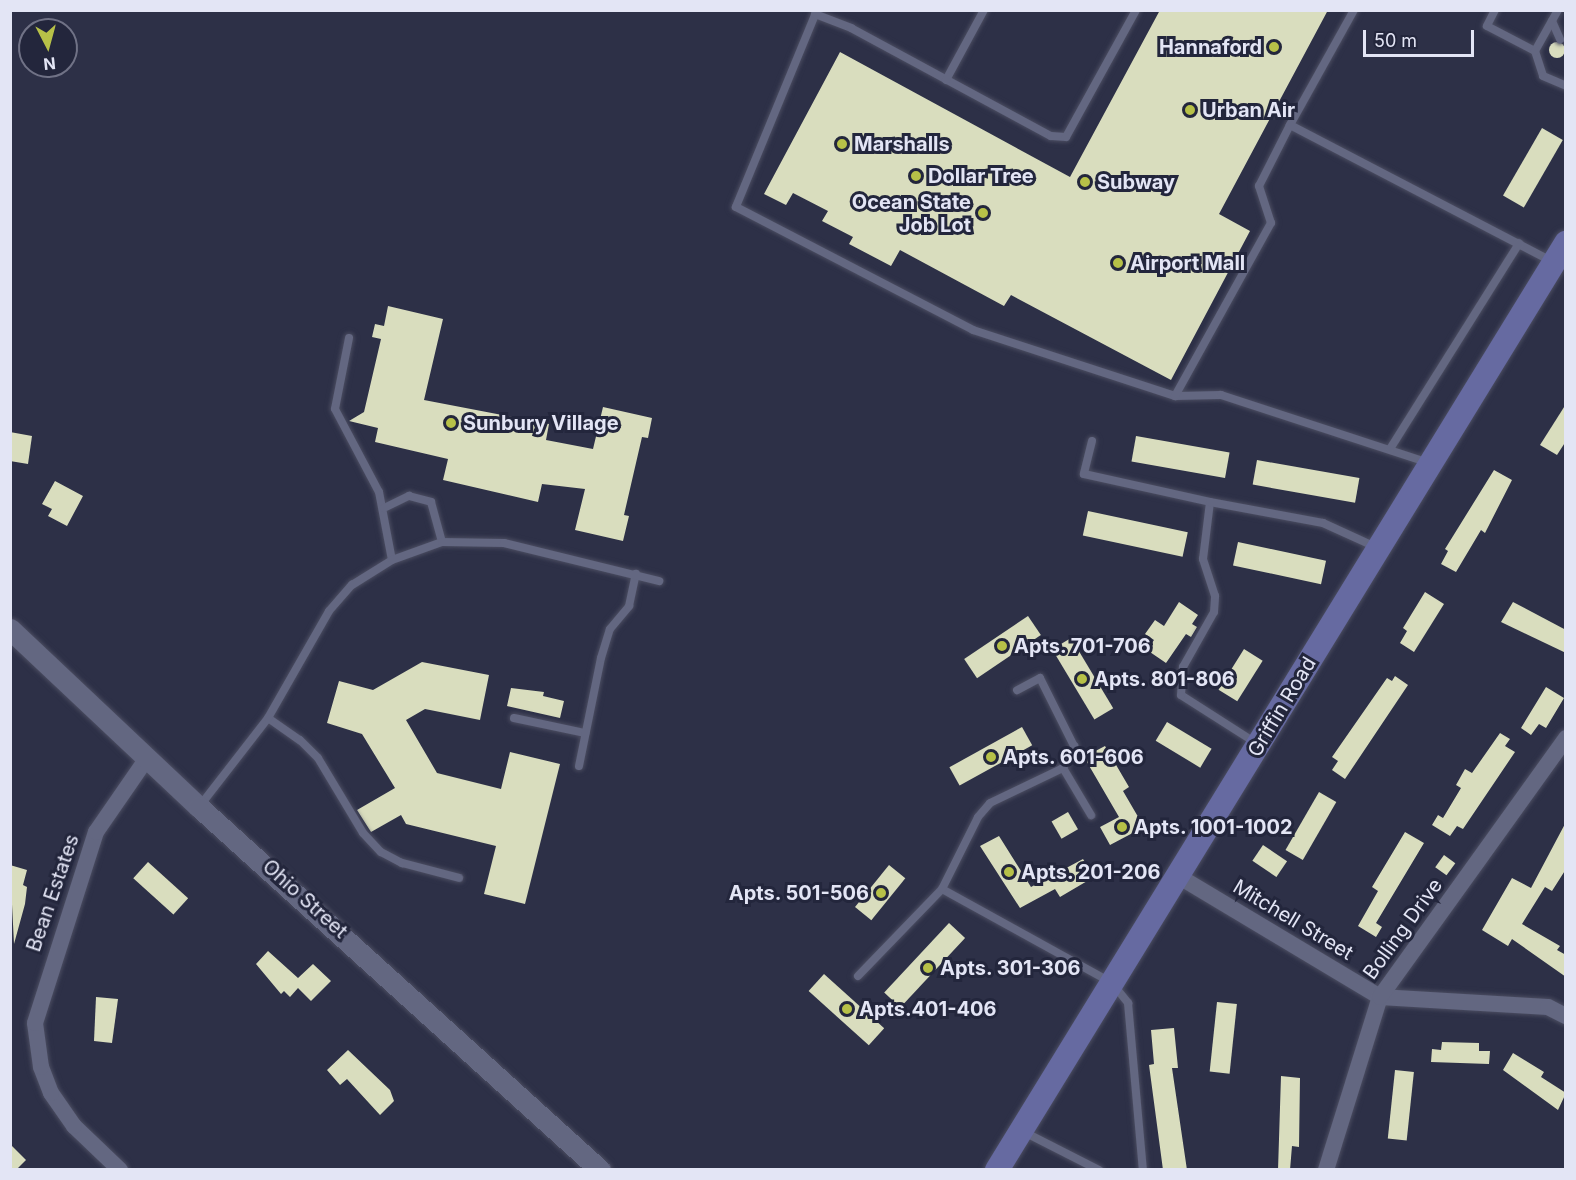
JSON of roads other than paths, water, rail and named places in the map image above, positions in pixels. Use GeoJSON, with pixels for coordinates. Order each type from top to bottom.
{"type":"FeatureCollection","features":[{"type":"Feature","properties":{"kind":"main road","name":"Griffin Road"},"geometry":{"type":"LineString","coordinates":[[997,1170],[1378,548],[1561,256]]}},
{"type":"Feature","properties":{"kind":"street","name":"Ohio Street"},"geometry":{"type":"LineString","coordinates":[[10,629],[199,807],[600,1170]]}},
{"type":"Feature","properties":{"kind":"street","name":"Bolling Drive"},"geometry":{"type":"LineString","coordinates":[[1326,1170],[1380,997],[1566,738]]}},
{"type":"Feature","properties":{"kind":"street","name":"Bean Estates"},"geometry":{"type":"LineString","coordinates":[[120,1170],[74,1126],[51,1093],[41,1067],[35,1023],[96,832],[147,758]]}},
{"type":"Feature","properties":{"kind":"street","name":"Mitchell Street"},"geometry":{"type":"LineString","coordinates":[[1178,876],[1380,997],[1548,1007],[1566,1016]]}},
{"type":"Feature","properties":{"kind":"lane"},"geometry":{"type":"LineString","coordinates":[[946,80],[984,10]]}},
{"type":"Feature","properties":{"kind":"lane"},"geometry":{"type":"LineString","coordinates":[[1136,10],[1074,129],[1066,136],[1051,136],[816,12],[736,207],[973,330],[1175,396],[1221,395],[1431,463]]}},
{"type":"Feature","properties":{"kind":"lane"},"geometry":{"type":"LineString","coordinates":[[1175,396],[1271,223],[1259,186],[1354,10]]}},
{"type":"Feature","properties":{"kind":"lane"},"geometry":{"type":"LineString","coordinates":[[1495,10],[1487,26],[1534,51],[1543,76],[1566,86]]}},
{"type":"Feature","properties":{"kind":"lane"},"geometry":{"type":"LineString","coordinates":[[1534,51],[1558,10]]}},
{"type":"Feature","properties":{"kind":"lane"},"geometry":{"type":"LineString","coordinates":[[1552,21],[1560,39]]}},
{"type":"Feature","properties":{"kind":"lane"},"geometry":{"type":"LineString","coordinates":[[1290,125],[1519,243],[1561,256]]}},
{"type":"Feature","properties":{"kind":"lane"},"geometry":{"type":"LineString","coordinates":[[1390,449],[1519,243]]}},
{"type":"Feature","properties":{"kind":"lane"},"geometry":{"type":"LineString","coordinates":[[349,338],[335,409],[384,508],[392,560]]}},
{"type":"Feature","properties":{"kind":"lane"},"geometry":{"type":"LineString","coordinates":[[1092,441],[1084,474],[1210,502],[1323,523],[1378,548]]}},
{"type":"Feature","properties":{"kind":"lane"},"geometry":{"type":"LineString","coordinates":[[384,508],[408,496],[431,502],[441,542]]}},
{"type":"Feature","properties":{"kind":"lane"},"geometry":{"type":"LineString","coordinates":[[1210,502],[1203,560],[1215,596],[1214,612],[1183,667],[1181,695],[1259,745]]}},
{"type":"Feature","properties":{"kind":"lane"},"geometry":{"type":"LineString","coordinates":[[199,807],[268,718],[329,611],[352,585],[392,560],[441,542],[504,543],[659,581]]}},
{"type":"Feature","properties":{"kind":"lane"},"geometry":{"type":"LineString","coordinates":[[579,766],[601,658],[610,629],[629,606],[636,574]]}},
{"type":"Feature","properties":{"kind":"lane"},"geometry":{"type":"LineString","coordinates":[[858,976],[942,889],[978,817],[990,803],[1063,768],[1074,746],[1040,678],[1017,690]]}},
{"type":"Feature","properties":{"kind":"lane"},"geometry":{"type":"LineString","coordinates":[[268,718],[300,740],[318,758],[363,833],[381,852],[402,863],[459,878]]}},
{"type":"Feature","properties":{"kind":"lane"},"geometry":{"type":"LineString","coordinates":[[514,718],[585,733]]}},
{"type":"Feature","properties":{"kind":"lane"},"geometry":{"type":"LineString","coordinates":[[1063,768],[1091,815]]}},
{"type":"Feature","properties":{"kind":"lane"},"geometry":{"type":"LineString","coordinates":[[942,889],[1112,983],[1128,1003],[1143,1170]]}},
{"type":"Feature","properties":{"kind":"lane"},"geometry":{"type":"LineString","coordinates":[[1021,1131],[1099,1170]]}},
{"type":"Feature","properties":{"kind":"place","name":"Hannaford"},"geometry":{"type":"Point","coordinates":[1274,47]}},
{"type":"Feature","properties":{"kind":"place","name":"Urban Air"},"geometry":{"type":"Point","coordinates":[1190,110]}},
{"type":"Feature","properties":{"kind":"place","name":"Marshalls"},"geometry":{"type":"Point","coordinates":[842,144]}},
{"type":"Feature","properties":{"kind":"place","name":"Dollar Tree"},"geometry":{"type":"Point","coordinates":[916,176]}},
{"type":"Feature","properties":{"kind":"place","name":"Subway"},"geometry":{"type":"Point","coordinates":[1085,182]}},
{"type":"Feature","properties":{"kind":"place","name":"Ocean State Job Lot"},"geometry":{"type":"Point","coordinates":[983,213]}},
{"type":"Feature","properties":{"kind":"place","name":"Airport Mall"},"geometry":{"type":"Point","coordinates":[1118,263]}},
{"type":"Feature","properties":{"kind":"place","name":"Sunbury Village"},"geometry":{"type":"Point","coordinates":[451,423]}},
{"type":"Feature","properties":{"kind":"place","name":"Apts. 701-706"},"geometry":{"type":"Point","coordinates":[1002,646]}},
{"type":"Feature","properties":{"kind":"place","name":"Apts. 801-806"},"geometry":{"type":"Point","coordinates":[1082,679]}},
{"type":"Feature","properties":{"kind":"place","name":"Apts. 601-606"},"geometry":{"type":"Point","coordinates":[991,757]}},
{"type":"Feature","properties":{"kind":"place","name":"Apts. 1001-1002"},"geometry":{"type":"Point","coordinates":[1122,827]}},
{"type":"Feature","properties":{"kind":"place","name":"Apts. 201-206"},"geometry":{"type":"Point","coordinates":[1009,872]}},
{"type":"Feature","properties":{"kind":"place","name":"Apts. 501-506"},"geometry":{"type":"Point","coordinates":[881,893]}},
{"type":"Feature","properties":{"kind":"place","name":"Apts. 301-306"},"geometry":{"type":"Point","coordinates":[928,968]}},
{"type":"Feature","properties":{"kind":"place","name":"Apts.401-406"},"geometry":{"type":"Point","coordinates":[847,1009]}}]}
